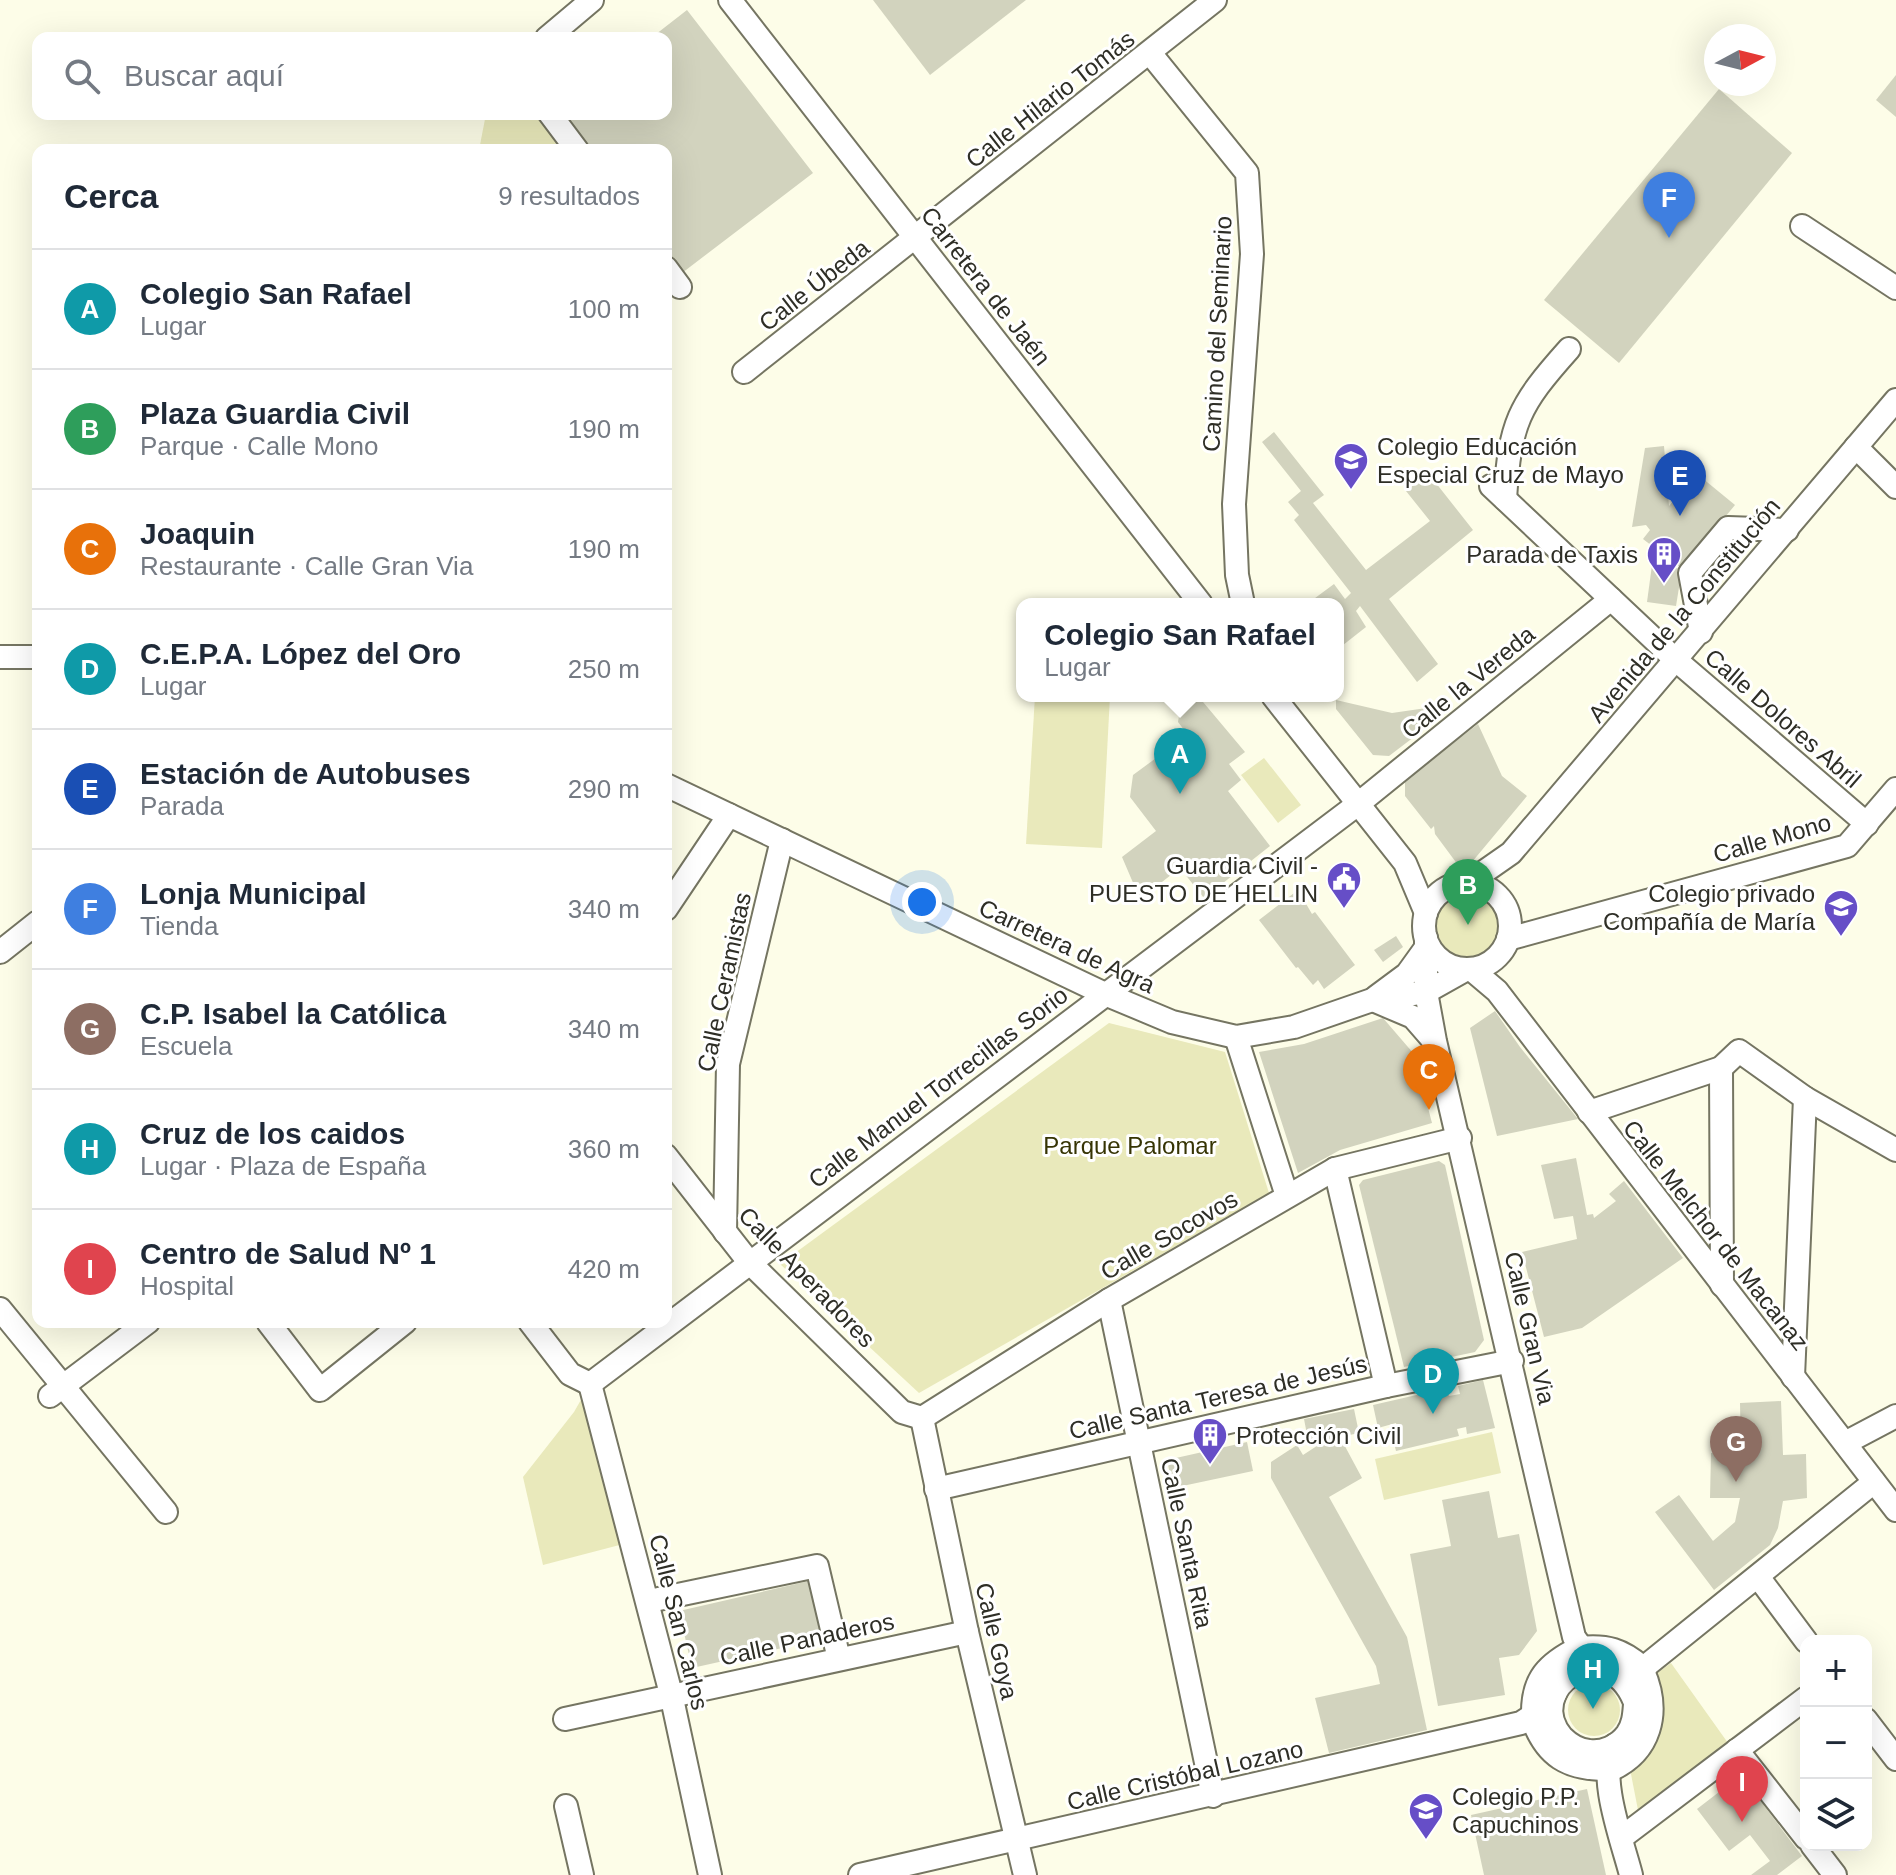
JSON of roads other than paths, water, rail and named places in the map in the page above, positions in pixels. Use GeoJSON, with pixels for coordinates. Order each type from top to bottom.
{"type":"FeatureCollection","features":[{"type":"Feature","properties":{"kind":"street"},"geometry":{"type":"LineString","coordinates":[[554,32],[592,0]]}},
{"type":"Feature","properties":{"kind":"street","name":"Carretera de Jaén"},"geometry":{"type":"LineString","coordinates":[[730,0],[1196,598]]}},
{"type":"Feature","properties":{"kind":"street","name":"Calle Hilario Tomás"},"geometry":{"type":"LineString","coordinates":[[916,238],[1215,0]]}},
{"type":"Feature","properties":{"kind":"street","name":"Camino del Seminario"},"geometry":{"type":"LineString","coordinates":[[1150,53],[1247,173],[1252,254],[1234,504],[1237,575],[1242,598]]}},
{"type":"Feature","properties":{"kind":"street"},"geometry":{"type":"LineString","coordinates":[[554,120],[572,144]]}},
{"type":"Feature","properties":{"kind":"street"},"geometry":{"type":"LineString","coordinates":[[1802,226],[1896,288]]}},
{"type":"Feature","properties":{"kind":"street","name":"Calle Úbeda"},"geometry":{"type":"LineString","coordinates":[[744,372],[916,238]]}},
{"type":"Feature","properties":{"kind":"street"},"geometry":{"type":"LineString","coordinates":[[672,276],[680,287]]}},
{"type":"Feature","properties":{"kind":"street","name":"Calle Dolores Abril"},"geometry":{"type":"LineString","coordinates":[[1569,349],[1535,387],[1515,421],[1498,493],[1677,661],[1867,824]]}},
{"type":"Feature","properties":{"kind":"street","name":"Avenida de la Constitución"},"geometry":{"type":"LineString","coordinates":[[1501,902],[1498,878],[1511,853],[1896,400]]}},
{"type":"Feature","properties":{"kind":"street"},"geometry":{"type":"LineString","coordinates":[[1856,447],[1896,487]]}},
{"type":"Feature","properties":{"kind":"street"},"geometry":{"type":"LineString","coordinates":[[1701,632],[1690,573],[1728,528],[1787,530]]}},
{"type":"Feature","properties":{"kind":"street","name":"Calle la Vereda"},"geometry":{"type":"LineString","coordinates":[[1358,804],[1611,599]]}},
{"type":"Feature","properties":{"kind":"street"},"geometry":{"type":"LineString","coordinates":[[0,657],[32,657]]}},
{"type":"Feature","properties":{"kind":"street"},"geometry":{"type":"LineString","coordinates":[[1278,702],[1405,863],[1426,913],[1426,943],[1449,966],[1464,972]]}},
{"type":"Feature","properties":{"kind":"street","name":"Carretera de Agra"},"geometry":{"type":"LineString","coordinates":[[672,788],[1105,994],[1172,1022],[1236,1037],[1294,1027],[1372,1000],[1426,992],[1464,972]]}},
{"type":"Feature","properties":{"kind":"street","name":"Calle Mono"},"geometry":{"type":"LineString","coordinates":[[1508,939],[1847,846],[1896,789]]}},
{"type":"Feature","properties":{"kind":"street","name":"Calle Manuel Torrecillas Sorio"},"geometry":{"type":"LineString","coordinates":[[672,1321],[1358,804]]}},
{"type":"Feature","properties":{"kind":"street"},"geometry":{"type":"LineString","coordinates":[[672,900],[729,815]]}},
{"type":"Feature","properties":{"kind":"street","name":"Calle Ceramistas"},"geometry":{"type":"LineString","coordinates":[[725,1232],[728,1064],[782,840]]}},
{"type":"Feature","properties":{"kind":"street","name":"Avenida de la Constitución"},"geometry":{"type":"LineString","coordinates":[[1468,883],[1511,853]]}},
{"type":"Feature","properties":{"kind":"street"},"geometry":{"type":"LineString","coordinates":[[1405,863],[1444,890]]}},
{"type":"Feature","properties":{"kind":"street"},"geometry":{"type":"LineString","coordinates":[[1426,913],[1444,890],[1468,883],[1547,926]]}},
{"type":"Feature","properties":{"kind":"street"},"geometry":{"type":"LineString","coordinates":[[1497,991],[1491,970],[1508,939],[1501,902]]}},
{"type":"Feature","properties":{"kind":"street"},"geometry":{"type":"LineString","coordinates":[[0,952],[32,927]]}},
{"type":"Feature","properties":{"kind":"street","name":"Carretera de Agra"},"geometry":{"type":"LineString","coordinates":[[1372,1000],[1407,974],[1426,943]]}},
{"type":"Feature","properties":{"kind":"street","name":"Calle Gran Via"},"geometry":{"type":"LineString","coordinates":[[1426,943],[1426,992],[1434,1036],[1512,1361],[1575,1646]]}},
{"type":"Feature","properties":{"kind":"street"},"geometry":{"type":"LineString","coordinates":[[1372,1000],[1413,1017],[1434,1036],[1443,997],[1464,972],[1495,960]]}},
{"type":"Feature","properties":{"kind":"street","name":"Calle Melchor de Macanaz"},"geometry":{"type":"LineString","coordinates":[[1464,972],[1497,991],[1896,1510]]}},
{"type":"Feature","properties":{"kind":"street"},"geometry":{"type":"LineString","coordinates":[[1236,1037],[1287,1196]]}},
{"type":"Feature","properties":{"kind":"street"},"geometry":{"type":"LineString","coordinates":[[1589,1112],[1721,1068],[1739,1051],[1805,1098],[1896,1150]]}},
{"type":"Feature","properties":{"kind":"street"},"geometry":{"type":"LineString","coordinates":[[1721,1068],[1722,1285]]}},
{"type":"Feature","properties":{"kind":"street"},"geometry":{"type":"LineString","coordinates":[[1793,1377],[1805,1098]]}},
{"type":"Feature","properties":{"kind":"street","name":"Calle Socovos"},"geometry":{"type":"LineString","coordinates":[[922,1418],[1109,1300],[1335,1169],[1460,1138]]}},
{"type":"Feature","properties":{"kind":"street","name":"Calle Aperadores"},"geometry":{"type":"LineString","coordinates":[[672,1164],[749,1262],[902,1412],[922,1418]]}},
{"type":"Feature","properties":{"kind":"street"},"geometry":{"type":"LineString","coordinates":[[1335,1169],[1386,1386]]}},
{"type":"Feature","properties":{"kind":"street","name":"Calle Santa Rita"},"geometry":{"type":"LineString","coordinates":[[1109,1300],[1213,1796]]}},
{"type":"Feature","properties":{"kind":"street"},"geometry":{"type":"LineString","coordinates":[[0,1309],[56,1392],[166,1512]]}},
{"type":"Feature","properties":{"kind":"street"},"geometry":{"type":"LineString","coordinates":[[56,1392],[140,1328]]}},
{"type":"Feature","properties":{"kind":"street"},"geometry":{"type":"LineString","coordinates":[[273,1328],[320,1390],[398,1328]]}},
{"type":"Feature","properties":{"kind":"street"},"geometry":{"type":"LineString","coordinates":[[535,1328],[570,1374],[590,1384]]}},
{"type":"Feature","properties":{"kind":"street","name":"Calle Manuel Torrecillas Sorio"},"geometry":{"type":"LineString","coordinates":[[590,1384],[663,1328]]}},
{"type":"Feature","properties":{"kind":"street","name":"Calle Santa Teresa de Jesús"},"geometry":{"type":"LineString","coordinates":[[936,1489],[1386,1386],[1512,1361]]}},
{"type":"Feature","properties":{"kind":"street","name":"Calle San Carlos"},"geometry":{"type":"LineString","coordinates":[[590,1384],[649,1601],[710,1875]]}},
{"type":"Feature","properties":{"kind":"street"},"geometry":{"type":"LineString","coordinates":[[1845,1443],[1896,1416]]}},
{"type":"Feature","properties":{"kind":"street","name":"Calle Goya"},"geometry":{"type":"LineString","coordinates":[[922,1418],[967,1632],[1025,1875]]}},
{"type":"Feature","properties":{"kind":"street"},"geometry":{"type":"LineString","coordinates":[[1631,1875],[1606,1773],[1609,1755],[1632,1725],[1634,1688],[1644,1668],[1874,1482]]}},
{"type":"Feature","properties":{"kind":"street"},"geometry":{"type":"LineString","coordinates":[[649,1601],[817,1566],[839,1659]]}},
{"type":"Feature","properties":{"kind":"street"},"geometry":{"type":"LineString","coordinates":[[1759,1578],[1802,1635]]}},
{"type":"Feature","properties":{"kind":"street","name":"Calle Panaderos"},"geometry":{"type":"LineString","coordinates":[[565,1719],[967,1632]]}},
{"type":"Feature","properties":{"kind":"street"},"geometry":{"type":"LineString","coordinates":[[1575,1646],[1628,1688],[1634,1700]]}},
{"type":"Feature","properties":{"kind":"street"},"geometry":{"type":"LineString","coordinates":[[1558,1732],[1553,1719],[1560,1686],[1575,1646]]}},
{"type":"Feature","properties":{"kind":"street"},"geometry":{"type":"LineString","coordinates":[[1575,1646],[1611,1648],[1626,1653],[1644,1668],[1653,1703],[1651,1725],[1637,1754],[1606,1773],[1573,1767],[1548,1751],[1529,1721],[1536,1683],[1555,1661],[1575,1646]]}},
{"type":"Feature","properties":{"kind":"street"},"geometry":{"type":"LineString","coordinates":[[1529,1721],[1560,1686],[1583,1669],[1644,1668]]}},
{"type":"Feature","properties":{"kind":"street"},"geometry":{"type":"LineString","coordinates":[[1621,1838],[1800,1703]]}},
{"type":"Feature","properties":{"kind":"street"},"geometry":{"type":"LineString","coordinates":[[1529,1721],[1547,1724],[1566,1742],[1585,1750],[1603,1750],[1615,1745]]}},
{"type":"Feature","properties":{"kind":"street","name":"Calle Cristóbal Lozano"},"geometry":{"type":"LineString","coordinates":[[860,1875],[1529,1721]]}},
{"type":"Feature","properties":{"kind":"street"},"geometry":{"type":"LineString","coordinates":[[1872,1728],[1896,1759]]}},
{"type":"Feature","properties":{"kind":"street"},"geometry":{"type":"LineString","coordinates":[[1585,1750],[1606,1773]]}},
{"type":"Feature","properties":{"kind":"street"},"geometry":{"type":"LineString","coordinates":[[1737,1750],[1800,1830]]}},
{"type":"Feature","properties":{"kind":"street"},"geometry":{"type":"LineString","coordinates":[[566,1806],[582,1875]]}},
{"type":"Feature","properties":{"kind":"street"},"geometry":{"type":"LineString","coordinates":[[1817,1851],[1835,1875]]}},
{"type":"Feature","properties":{"kind":"place","name":"Lonja Municipal"},"geometry":{"type":"Point","coordinates":[1669,238]}},
{"type":"Feature","properties":{"kind":"place","name":"Colegio Educación Especial Cruz de Mayo"},"geometry":{"type":"Point","coordinates":[1351,491]}},
{"type":"Feature","properties":{"kind":"place","name":"Estación de Autobuses"},"geometry":{"type":"Point","coordinates":[1680,516]}},
{"type":"Feature","properties":{"kind":"place","name":"Parada de Taxis"},"geometry":{"type":"Point","coordinates":[1664,585]}},
{"type":"Feature","properties":{"kind":"place","name":"Colegio San Rafael"},"geometry":{"type":"Point","coordinates":[1180,794]}},
{"type":"Feature","properties":{"kind":"place","name":"Guardia Civil - PUESTO DE HELLIN"},"geometry":{"type":"Point","coordinates":[1344,910]}},
{"type":"Feature","properties":{"kind":"place","name":"Plaza Guardia Civil"},"geometry":{"type":"Point","coordinates":[1468,925]}},
{"type":"Feature","properties":{"kind":"place","name":"Colegio privado Compañía de María"},"geometry":{"type":"Point","coordinates":[1841,938]}},
{"type":"Feature","properties":{"kind":"place","name":"Joaquin"},"geometry":{"type":"Point","coordinates":[1429,1110]}},
{"type":"Feature","properties":{"kind":"place","name":"C.E.P.A. López del Oro"},"geometry":{"type":"Point","coordinates":[1433,1414]}},
{"type":"Feature","properties":{"kind":"place","name":"Protección Civil"},"geometry":{"type":"Point","coordinates":[1210,1466]}},
{"type":"Feature","properties":{"kind":"place","name":"C.P. Isabel la Católica"},"geometry":{"type":"Point","coordinates":[1736,1482]}},
{"type":"Feature","properties":{"kind":"place","name":"Cruz de los caidos"},"geometry":{"type":"Point","coordinates":[1593,1709]}},
{"type":"Feature","properties":{"kind":"place","name":"Centro de Salud Nº 1"},"geometry":{"type":"Point","coordinates":[1742,1822]}},
{"type":"Feature","properties":{"kind":"place","name":"Colegio P.P. Capuchinos"},"geometry":{"type":"Point","coordinates":[1426,1841]}},
{"type":"Feature","properties":{"kind":"park label","name":"Parque Palomar"},"geometry":{"type":"Point","coordinates":[1130,1145]}}]}
